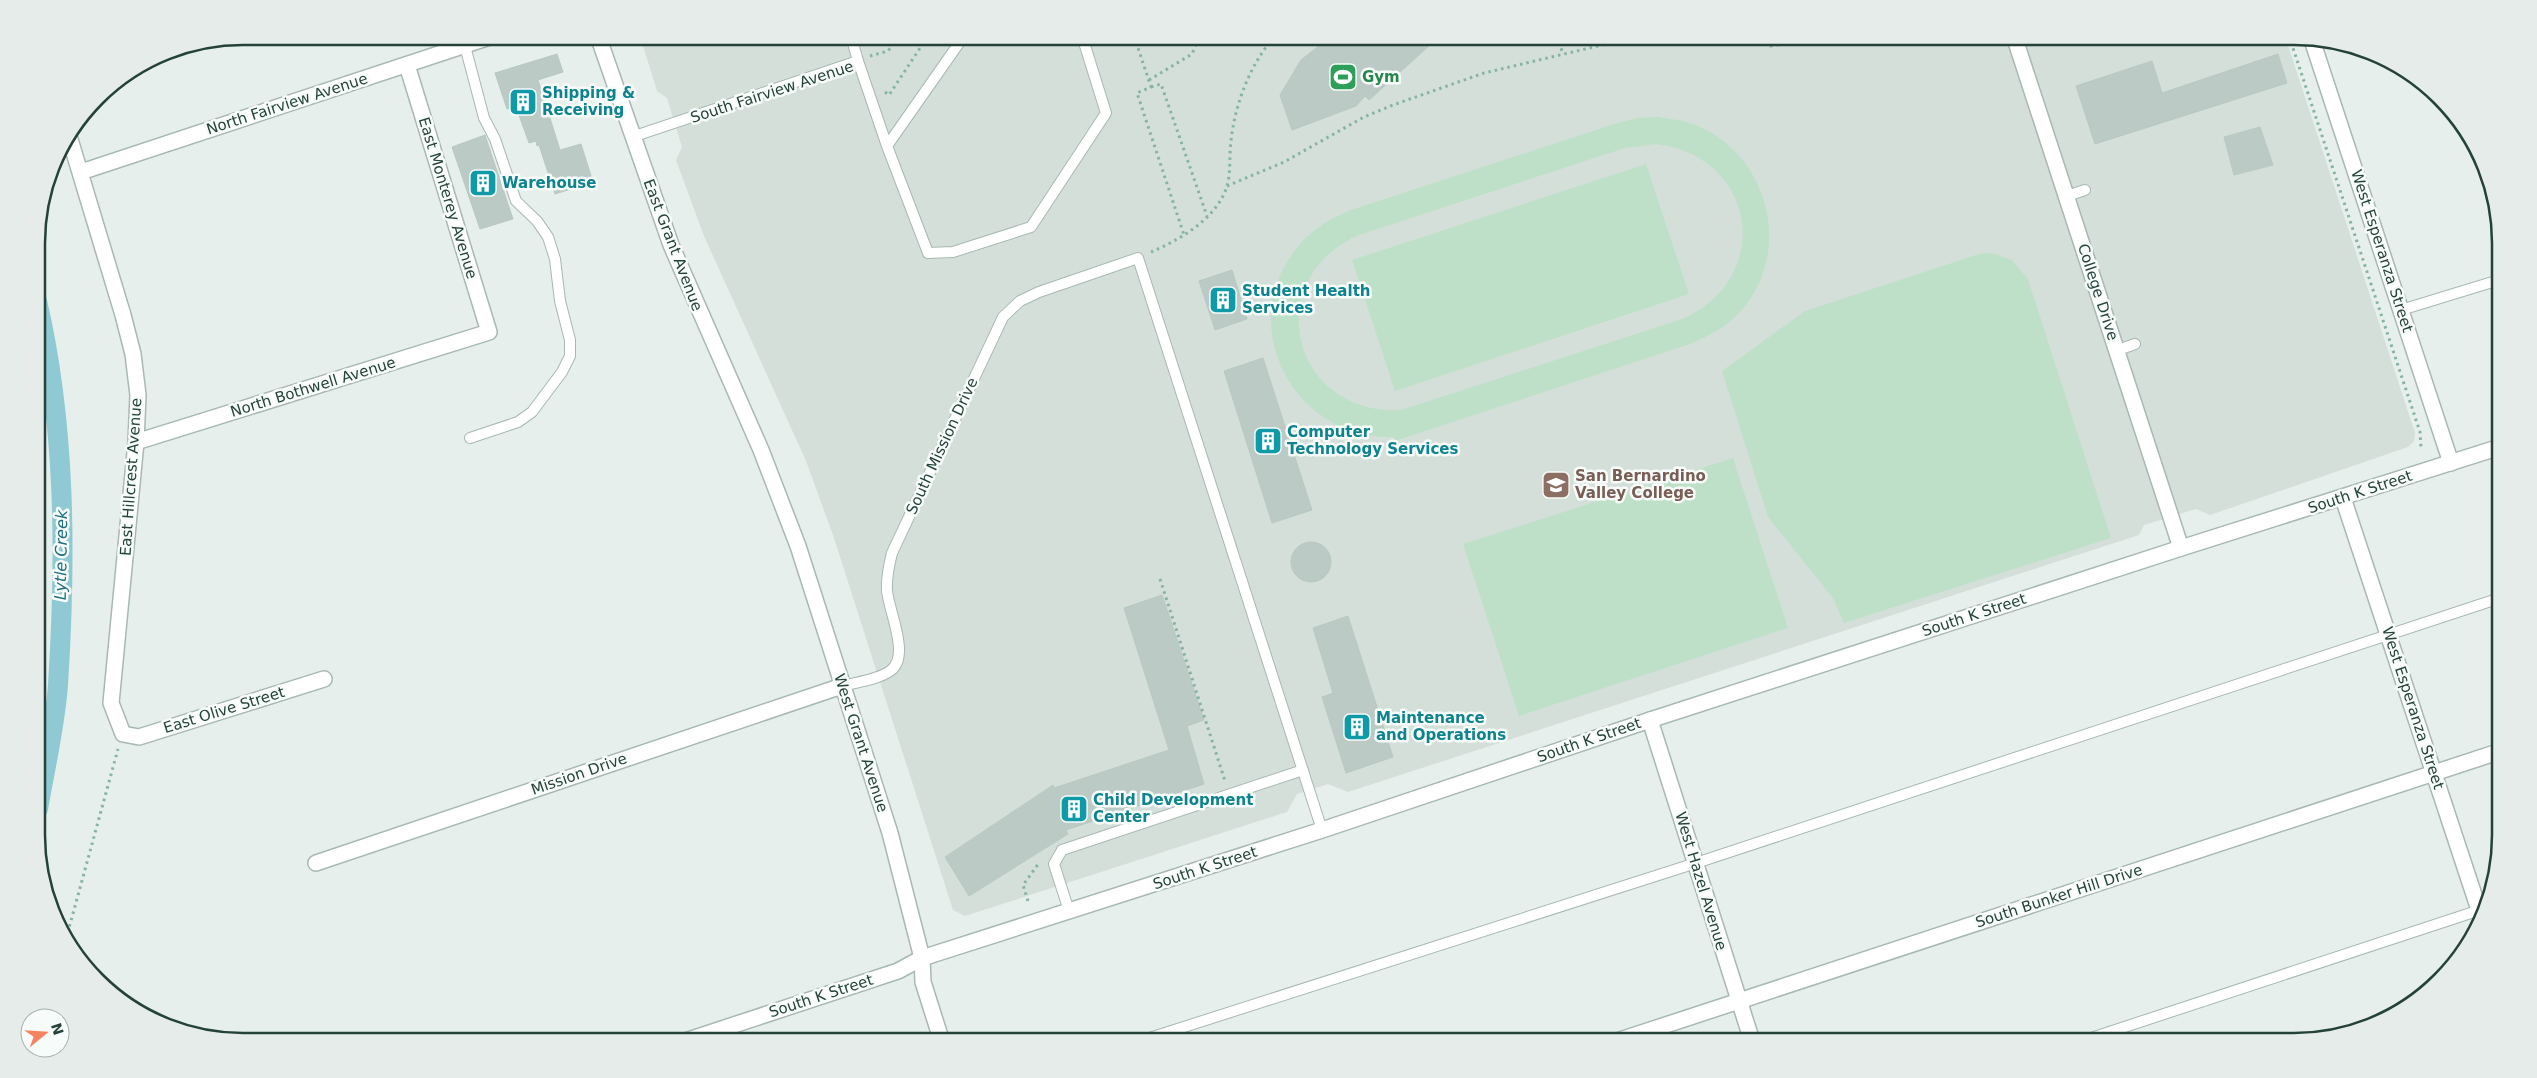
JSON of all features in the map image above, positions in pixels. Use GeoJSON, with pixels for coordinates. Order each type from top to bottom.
{"type":"FeatureCollection","features":[{"type":"Feature","properties":{"kind":"street","name":"North Fairview Avenue"},"geometry":{"type":"LineString","coordinates":[[81,172],[407,65],[457,45]]}},
{"type":"Feature","properties":{"kind":"street","name":"East Grant Avenue"},"geometry":{"type":"LineString","coordinates":[[601,45],[671,245],[761,450]]}},
{"type":"Feature","properties":{"kind":"street","name":"College Drive"},"geometry":{"type":"LineString","coordinates":[[2017,45],[2181,548]]}},
{"type":"Feature","properties":{"kind":"street","name":"West Esperanza Street"},"geometry":{"type":"LineString","coordinates":[[2314,46],[2451,463]]}},
{"type":"Feature","properties":{"kind":"street","name":"East Monterey Avenue"},"geometry":{"type":"LineString","coordinates":[[407,65],[489,332]]}},
{"type":"Feature","properties":{"kind":"street","name":"East Hillcrest Avenue"},"geometry":{"type":"LineString","coordinates":[[71,143],[133,354],[138,394],[136,442],[111,702],[123,734]]}},
{"type":"Feature","properties":{"kind":"street","name":"North Bothwell Avenue"},"geometry":{"type":"LineString","coordinates":[[136,442],[489,332]]}},
{"type":"Feature","properties":{"kind":"street","name":"West Grant Avenue"},"geometry":{"type":"LineString","coordinates":[[761,450],[798,546],[890,833],[922,958],[923,982],[939,1033]]}},
{"type":"Feature","properties":{"kind":"street","name":"South K Street"},"geometry":{"type":"LineString","coordinates":[[709,1033],[898,971],[922,958],[1322,830],[1650,720],[2181,548],[2492,450]]}},
{"type":"Feature","properties":{"kind":"street","name":"West Esperanza Street"},"geometry":{"type":"LineString","coordinates":[[2343,498],[2480,904]]}},
{"type":"Feature","properties":{"kind":"street","name":"East Olive Street"},"geometry":{"type":"LineString","coordinates":[[123,734],[139,736],[324,679]]}},
{"type":"Feature","properties":{"kind":"street","name":"Mission Drive"},"geometry":{"type":"LineString","coordinates":[[316,863],[842,686]]}},
{"type":"Feature","properties":{"kind":"street","name":"West Hazel Avenue"},"geometry":{"type":"LineString","coordinates":[[1650,720],[1749,1033]]}},
{"type":"Feature","properties":{"kind":"street","name":"South Bunker Hill Drive"},"geometry":{"type":"LineString","coordinates":[[1644,1033],[2492,754]]}},
{"type":"Feature","properties":{"kind":"lane"},"geometry":{"type":"LineString","coordinates":[[463,45],[484,118],[494,139],[516,202],[537,221],[548,237],[555,259],[560,301],[570,340],[570,356],[562,372],[532,412],[518,422],[470,438]]}},
{"type":"Feature","properties":{"kind":"lane"},"geometry":{"type":"LineString","coordinates":[[853,45],[858,61]]}},
{"type":"Feature","properties":{"kind":"lane"},"geometry":{"type":"LineString","coordinates":[[887,146],[958,45]]}},
{"type":"Feature","properties":{"kind":"lane","name":"South Fairview Avenue"},"geometry":{"type":"LineString","coordinates":[[632,137],[858,61],[887,146],[928,253],[954,252],[1031,227],[1106,113],[1085,45]]}},
{"type":"Feature","properties":{"kind":"lane"},"geometry":{"type":"LineString","coordinates":[[2067,196],[2085,190]]}},
{"type":"Feature","properties":{"kind":"lane"},"geometry":{"type":"LineString","coordinates":[[1138,258],[1322,830]]}},
{"type":"Feature","properties":{"kind":"lane","name":"South Mission Drive"},"geometry":{"type":"LineString","coordinates":[[842,686],[884,675],[892,670],[899,659],[897,632],[890,611],[887,590],[892,553],[1003,317],[1020,301],[1039,292],[1138,258]]}},
{"type":"Feature","properties":{"kind":"lane"},"geometry":{"type":"LineString","coordinates":[[2401,310],[2492,282]]}},
{"type":"Feature","properties":{"kind":"lane"},"geometry":{"type":"LineString","coordinates":[[2118,350],[2135,344]]}},
{"type":"Feature","properties":{"kind":"lane"},"geometry":{"type":"LineString","coordinates":[[1166,1033],[1696,863],[2492,601]]}},
{"type":"Feature","properties":{"kind":"lane"},"geometry":{"type":"LineString","coordinates":[[1069,912],[1054,864],[1062,850],[1303,770]]}},
{"type":"Feature","properties":{"kind":"lane"},"geometry":{"type":"LineString","coordinates":[[2107,1033],[2475,916]]}},
{"type":"Feature","properties":{"kind":"path"},"geometry":{"type":"LineString","coordinates":[[858,61],[888,51],[892,45]]}},
{"type":"Feature","properties":{"kind":"path"},"geometry":{"type":"LineString","coordinates":[[882,83],[885,93],[889,95],[922,45]]}},
{"type":"Feature","properties":{"kind":"path"},"geometry":{"type":"LineString","coordinates":[[1137,45],[1151,87]]}},
{"type":"Feature","properties":{"kind":"path"},"geometry":{"type":"LineString","coordinates":[[1149,80],[1192,54],[1196,45]]}},
{"type":"Feature","properties":{"kind":"path"},"geometry":{"type":"LineString","coordinates":[[1138,258],[1184,235],[1207,216],[1227,186],[1231,138],[1244,84],[1269,45]]}},
{"type":"Feature","properties":{"kind":"path"},"geometry":{"type":"LineString","coordinates":[[1560,45],[1562,54]]}},
{"type":"Feature","properties":{"kind":"path"},"geometry":{"type":"LineString","coordinates":[[1227,186],[1284,162],[1364,117],[1393,105],[1484,73],[1601,45]]}},
{"type":"Feature","properties":{"kind":"path"},"geometry":{"type":"LineString","coordinates":[[2292,45],[2420,432],[2421,448]]}},
{"type":"Feature","properties":{"kind":"path"},"geometry":{"type":"LineString","coordinates":[[870,46],[876,64]]}},
{"type":"Feature","properties":{"kind":"path"},"geometry":{"type":"LineString","coordinates":[[1184,235],[1137,93],[1161,84],[1207,216]]}},
{"type":"Feature","properties":{"kind":"path"},"geometry":{"type":"LineString","coordinates":[[1160,579],[1226,781],[1218,784]]}},
{"type":"Feature","properties":{"kind":"path"},"geometry":{"type":"LineString","coordinates":[[69,930],[123,734]]}},
{"type":"Feature","properties":{"kind":"path"},"geometry":{"type":"LineString","coordinates":[[1028,901],[1022,885],[1042,858]]}},
{"type":"Feature","properties":{"kind":"shaded area","name":"San Bernardino Valley College"},"geometry":{"type":"Polygon","coordinates":[[[643,45],[2288,45],[2415,433],[2414,441],[2408,447],[2210,515],[2196,509],[2144,525],[2139,535],[1348,792],[1328,784],[1297,794],[1287,812],[965,916],[953,910],[833,535],[806,461],[704,236],[676,160],[682,147],[667,98],[657,91],[643,45]]]}},
{"type":"Feature","properties":{"kind":"green space"},"geometry":{"type":"Polygon","coordinates":[[[1657,117],[1683,121],[1698,126],[1723,140],[1742,160],[1757,183],[1766,208],[1769,235],[1766,262],[1757,287],[1741,311],[1730,322],[1690,344],[1395,441],[1394,437],[1358,433],[1327,419],[1301,398],[1283,370],[1273,339],[1272,307],[1281,274],[1301,243],[1312,232],[1351,210],[1637,118],[1657,117]],[[1656,144],[1625,148],[1359,235],[1328,255],[1308,282],[1299,311],[1301,341],[1313,368],[1334,391],[1364,406],[1401,410],[1682,319],[1712,300],[1731,276],[1741,249],[1742,221],[1733,194],[1716,171],[1690,153],[1656,144]]]}},
{"type":"Feature","properties":{"kind":"green space"},"geometry":{"type":"Polygon","coordinates":[[[1646,164],[1689,294],[1395,391],[1352,260],[1646,164]]]}},
{"type":"Feature","properties":{"kind":"green space"},"geometry":{"type":"Polygon","coordinates":[[[1992,253],[2012,260],[2028,279],[2111,538],[1844,623],[1833,598],[1768,517],[1722,371],[1805,311],[1979,254],[1992,253]]]}},
{"type":"Feature","properties":{"kind":"green space"},"geometry":{"type":"Polygon","coordinates":[[[1733,458],[1788,628],[1519,716],[1463,544],[1733,458]]]}},
{"type":"Feature","properties":{"kind":"building","name":"Gym"},"geometry":{"type":"Polygon","coordinates":[[[1320,45],[1430,45],[1369,100],[1365,96],[1356,106],[1292,130],[1280,95],[1301,60],[1320,45]]]}},
{"type":"Feature","properties":{"kind":"building"},"geometry":{"type":"Polygon","coordinates":[[[557,54],[563,72],[538,80],[560,150],[581,144],[593,182],[555,194],[539,145],[537,146],[536,141],[529,143],[516,107],[507,109],[495,73],[557,54]]]}},
{"type":"Feature","properties":{"kind":"building"},"geometry":{"type":"Polygon","coordinates":[[[2278,54],[2287,83],[2095,144],[2076,86],[2152,61],[2162,93],[2278,54]]]}},
{"type":"Feature","properties":{"kind":"building"},"geometry":{"type":"Polygon","coordinates":[[[2260,127],[2273,165],[2234,175],[2224,137],[2260,127]]]}},
{"type":"Feature","properties":{"kind":"building","name":"Warehouse"},"geometry":{"type":"Polygon","coordinates":[[[485,135],[513,219],[480,229],[452,147],[485,135]]]}},
{"type":"Feature","properties":{"kind":"building","name":"Student Health Services"},"geometry":{"type":"Polygon","coordinates":[[[1232,270],[1247,319],[1215,330],[1199,281],[1232,270]]]}},
{"type":"Feature","properties":{"kind":"building","name":"Computer Technology Services"},"geometry":{"type":"Polygon","coordinates":[[[1263,358],[1312,510],[1272,523],[1224,371],[1263,358]]]}},
{"type":"Feature","properties":{"kind":"building"},"geometry":{"type":"Polygon","coordinates":[[[1311,542],[1322,545],[1328,551],[1331,562],[1328,573],[1322,579],[1311,582],[1300,579],[1294,573],[1291,562],[1294,551],[1300,545],[1311,542]]]}},
{"type":"Feature","properties":{"kind":"building","name":"Child Development Center"},"geometry":{"type":"Polygon","coordinates":[[[1162,595],[1204,720],[1187,726],[1204,784],[1066,830],[1068,834],[969,896],[945,857],[1053,785],[1054,788],[1169,750],[1124,608],[1162,595]]]}},
{"type":"Feature","properties":{"kind":"building","name":"Maintenance and Operations"},"geometry":{"type":"Polygon","coordinates":[[[1348,616],[1393,757],[1346,773],[1322,697],[1333,693],[1313,628],[1348,616]]]}},
{"type":"Feature","properties":{"kind":"waterway","name":"Lytle Creek"},"geometry":{"type":"LineString","coordinates":[[45,339],[54,396],[63,541],[61,637],[57,700],[45,770]]}},
{"type":"Feature","properties":{"kind":"place","name":"Gym"},"geometry":{"type":"Point","coordinates":[1343,77]}},
{"type":"Feature","properties":{"kind":"place","name":"Shipping & Receiving"},"geometry":{"type":"Point","coordinates":[523,102]}},
{"type":"Feature","properties":{"kind":"place","name":"Warehouse"},"geometry":{"type":"Point","coordinates":[483,183]}},
{"type":"Feature","properties":{"kind":"place","name":"Student Health Services"},"geometry":{"type":"Point","coordinates":[1223,300]}},
{"type":"Feature","properties":{"kind":"place","name":"Computer Technology Services"},"geometry":{"type":"Point","coordinates":[1268,441]}},
{"type":"Feature","properties":{"kind":"place","name":"San Bernardino Valley College"},"geometry":{"type":"Point","coordinates":[1556,485]}},
{"type":"Feature","properties":{"kind":"place","name":"Maintenance and Operations"},"geometry":{"type":"Point","coordinates":[1357,727]}},
{"type":"Feature","properties":{"kind":"place","name":"Child Development Center"},"geometry":{"type":"Point","coordinates":[1074,809]}}]}
